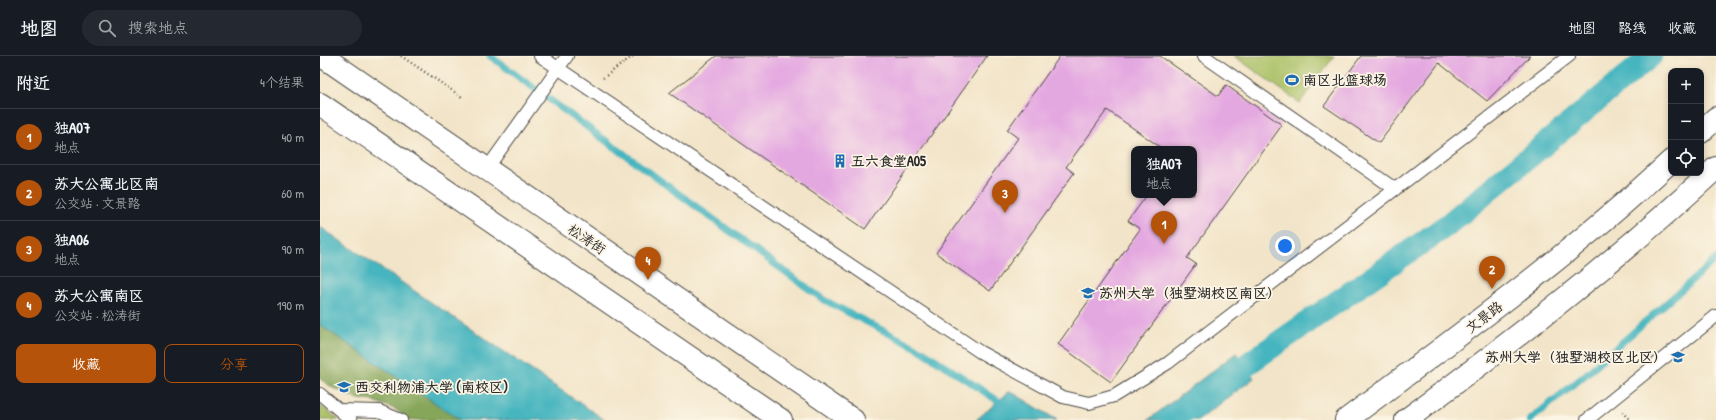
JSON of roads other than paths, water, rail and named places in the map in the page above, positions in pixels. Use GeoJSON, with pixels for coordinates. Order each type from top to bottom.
{"type":"FeatureCollection","features":[{"type":"Feature","properties":{"kind":"main road","name":"松涛街"},"geometry":{"type":"LineString","coordinates":[[322,56],[486,170],[853,420]]}},
{"type":"Feature","properties":{"kind":"main road"},"geometry":{"type":"LineString","coordinates":[[320,104],[780,420]]}},
{"type":"Feature","properties":{"kind":"main road"},"geometry":{"type":"LineString","coordinates":[[1704,129],[1716,118]]}},
{"type":"Feature","properties":{"kind":"main road","name":"文景路"},"geometry":{"type":"LineString","coordinates":[[1346,420],[1536,277],[1594,229],[1668,163]]}},
{"type":"Feature","properties":{"kind":"main road"},"geometry":{"type":"LineString","coordinates":[[1406,420],[1558,305],[1676,206],[1716,168]]}},
{"type":"Feature","properties":{"kind":"lane"},"geometry":{"type":"LineString","coordinates":[[540,56],[980,352],[1063,397],[1090,403],[1114,396],[1168,363],[1569,56]]}},
{"type":"Feature","properties":{"kind":"lane"},"geometry":{"type":"LineString","coordinates":[[486,170],[567,56]]}},
{"type":"Feature","properties":{"kind":"lane"},"geometry":{"type":"LineString","coordinates":[[1204,56],[1396,189]]}},
{"type":"Feature","properties":{"kind":"lane"},"geometry":{"type":"LineString","coordinates":[[1587,420],[1716,316]]}},
{"type":"Feature","properties":{"kind":"lane"},"geometry":{"type":"LineString","coordinates":[[320,394],[351,420]]}},
{"type":"Feature","properties":{"kind":"lane"},"geometry":{"type":"LineString","coordinates":[[340,410],[379,411],[401,420]]}},
{"type":"Feature","properties":{"kind":"water"},"geometry":{"type":"Polygon","coordinates":[[[320,227],[605,420],[460,420],[320,325],[320,227]]]}},
{"type":"Feature","properties":{"kind":"water"},"geometry":{"type":"Polygon","coordinates":[[[1236,353],[1254,378],[1199,420],[1148,420],[1236,353]]]}},
{"type":"Feature","properties":{"kind":"water"},"geometry":{"type":"Polygon","coordinates":[[[1010,391],[1057,420],[976,420],[1010,391]]]}},
{"type":"Feature","properties":{"kind":"waterway"},"geometry":{"type":"LineString","coordinates":[[490,56],[824,300],[921,350],[1006,406]]}},
{"type":"Feature","properties":{"kind":"waterway"},"geometry":{"type":"LineString","coordinates":[[1172,420],[1236,372],[1446,226],[1651,56]]}},
{"type":"Feature","properties":{"kind":"waterway"},"geometry":{"type":"LineString","coordinates":[[1530,420],[1584,376],[1716,259]]}},
{"type":"Feature","properties":{"kind":"place","name":"南区北篮球场"},"geometry":{"type":"Point","coordinates":[1292,80]}},
{"type":"Feature","properties":{"kind":"place","name":"五六食堂A05"},"geometry":{"type":"Point","coordinates":[840,161]}},
{"type":"Feature","properties":{"kind":"place","name":"独A06"},"geometry":{"type":"Point","coordinates":[1005,213]}},
{"type":"Feature","properties":{"kind":"place","name":"独A07"},"geometry":{"type":"Point","coordinates":[1164,244]}},
{"type":"Feature","properties":{"kind":"place","name":"苏大公寓南区"},"geometry":{"type":"Point","coordinates":[648,280]}},
{"type":"Feature","properties":{"kind":"place","name":"苏大公寓北区南"},"geometry":{"type":"Point","coordinates":[1492,289]}},
{"type":"Feature","properties":{"kind":"place","name":"苏州大学（独墅湖校区南区）"},"geometry":{"type":"Point","coordinates":[1088,293]}},
{"type":"Feature","properties":{"kind":"place","name":"苏州大学（独墅湖校区北区）"},"geometry":{"type":"Point","coordinates":[1678,357]}},
{"type":"Feature","properties":{"kind":"place","name":"西交利物浦大学 (南校区)"},"geometry":{"type":"Point","coordinates":[344,387]}}]}
